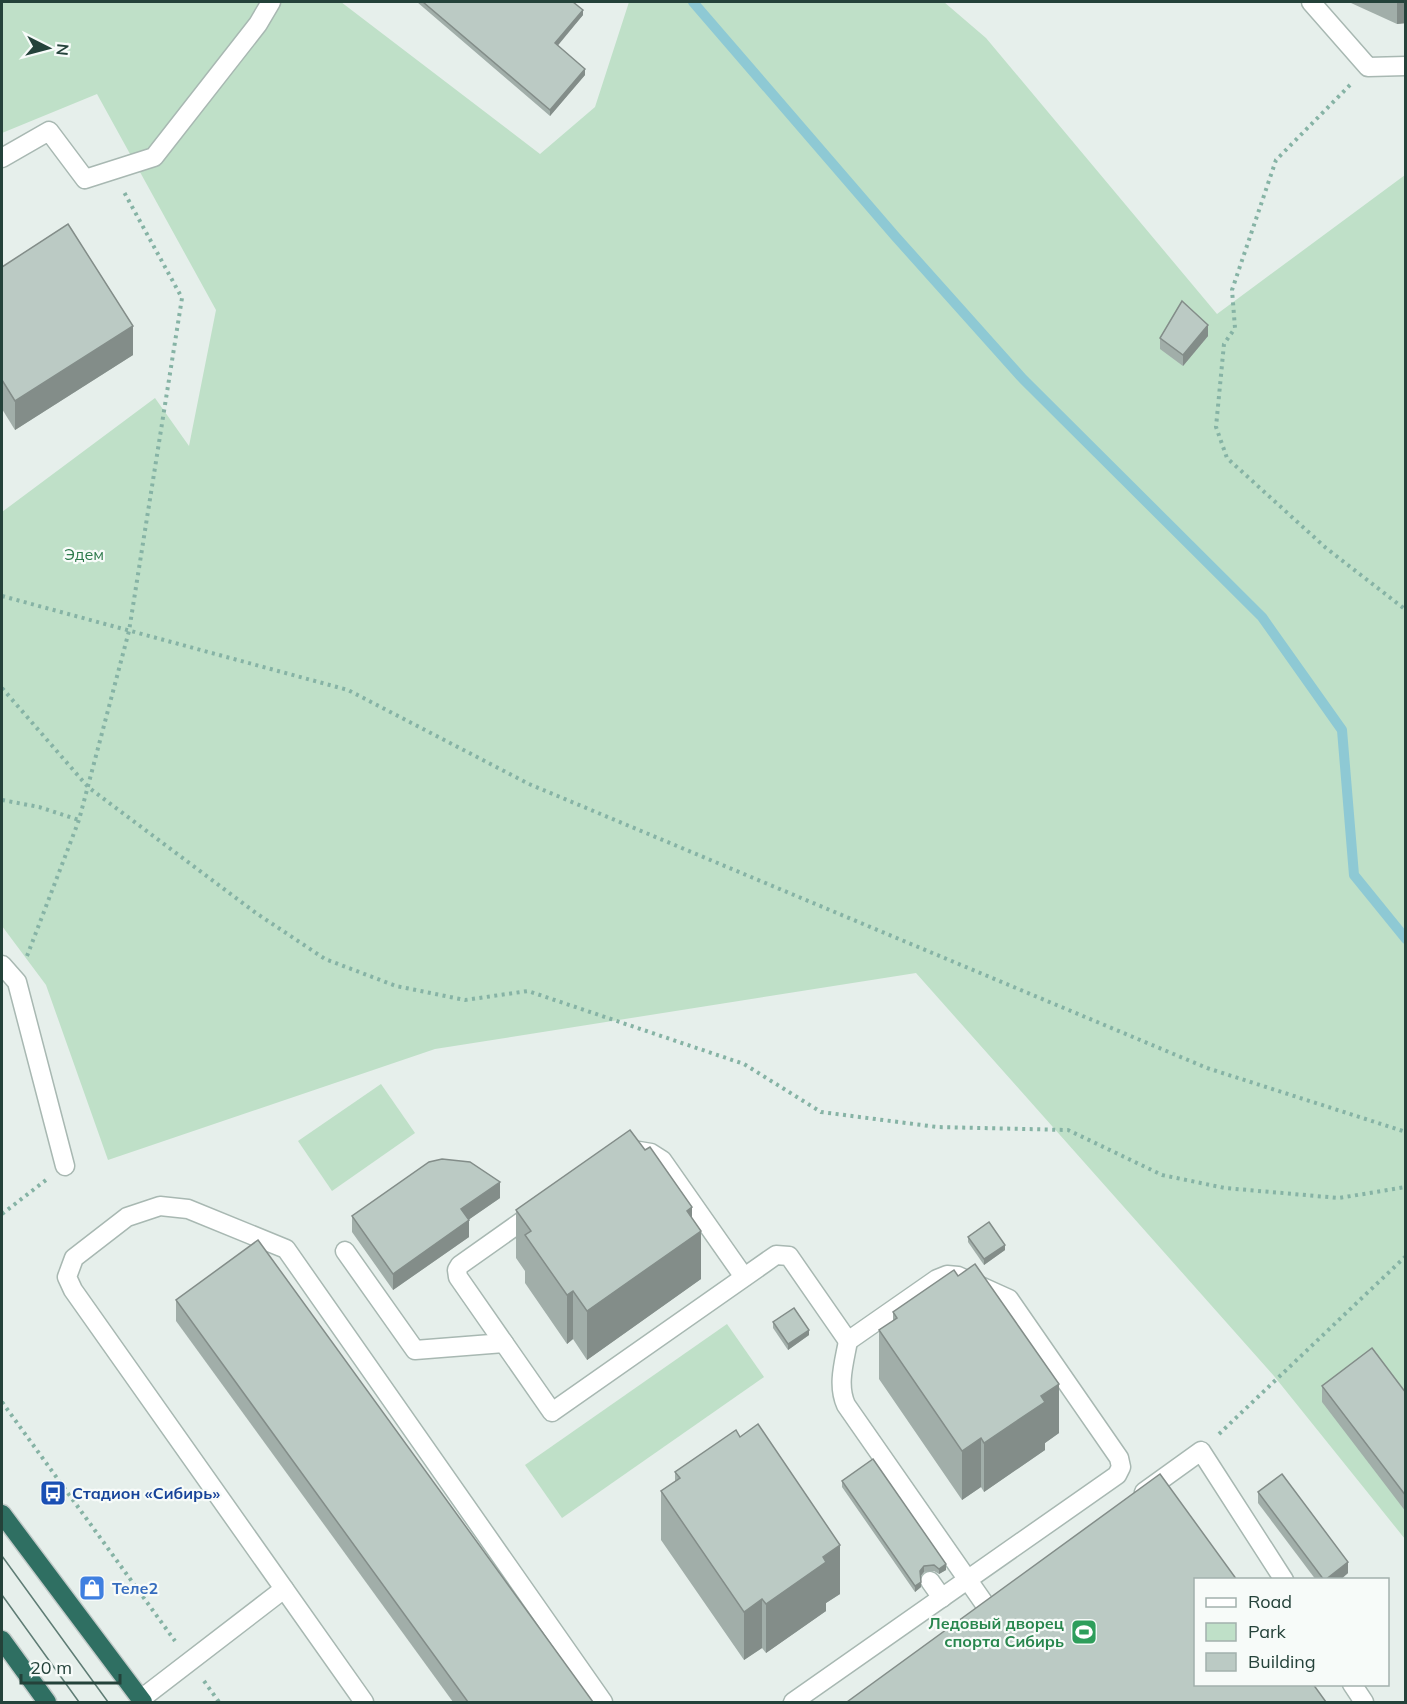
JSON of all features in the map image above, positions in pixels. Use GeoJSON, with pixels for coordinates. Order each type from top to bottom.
{"type":"FeatureCollection","features":[{"type":"Feature","properties":{"kind":"highway"},"geometry":{"type":"LineString","coordinates":[[2,1514],[142,1701]]}},
{"type":"Feature","properties":{"kind":"highway"},"geometry":{"type":"LineString","coordinates":[[2,1640],[47,1702]]}},
{"type":"Feature","properties":{"kind":"lane"},"geometry":{"type":"LineString","coordinates":[[2,158],[49,131],[85,179],[154,157],[258,24],[271,2]]}},
{"type":"Feature","properties":{"kind":"lane"},"geometry":{"type":"LineString","coordinates":[[1311,2],[1368,67],[1406,66]]}},
{"type":"Feature","properties":{"kind":"lane"},"geometry":{"type":"LineString","coordinates":[[2,965],[17,982],[65,1166]]}},
{"type":"Feature","properties":{"kind":"lane"},"geometry":{"type":"LineString","coordinates":[[618,1154],[634,1150],[651,1153],[662,1160],[744,1277]]}},
{"type":"Feature","properties":{"kind":"lane"},"geometry":{"type":"LineString","coordinates":[[553,1200],[460,1265],[457,1270],[458,1277],[552,1412],[776,1255],[789,1256],[848,1341],[841,1383],[841,1395],[846,1406],[968,1580],[991,1603],[967,1620]]}},
{"type":"Feature","properties":{"kind":"lane"},"geometry":{"type":"LineString","coordinates":[[364,1702],[80,1299],[67,1277],[74,1258],[127,1216],[160,1206],[188,1209],[286,1249],[603,1702]]}},
{"type":"Feature","properties":{"kind":"lane"},"geometry":{"type":"LineString","coordinates":[[345,1251],[365,1266],[415,1350],[504,1343]]}},
{"type":"Feature","properties":{"kind":"lane"},"geometry":{"type":"LineString","coordinates":[[793,1702],[1117,1475],[1121,1467],[1119,1458],[1009,1299],[958,1276],[947,1275],[937,1279],[848,1341]]}},
{"type":"Feature","properties":{"kind":"lane"},"geometry":{"type":"LineString","coordinates":[[1126,1505],[1201,1451],[1283,1578]]}},
{"type":"Feature","properties":{"kind":"lane"},"geometry":{"type":"LineString","coordinates":[[930,1581],[942,1598]]}},
{"type":"Feature","properties":{"kind":"lane"},"geometry":{"type":"LineString","coordinates":[[142,1701],[284,1589]]}},
{"type":"Feature","properties":{"kind":"lane"},"geometry":{"type":"LineString","coordinates":[[1353,1686],[1364,1702]]}},
{"type":"Feature","properties":{"kind":"path"},"geometry":{"type":"LineString","coordinates":[[1368,67],[1276,160],[1232,290],[1235,328],[1224,344],[1216,428],[1227,458],[1326,548],[1406,610]]}},
{"type":"Feature","properties":{"kind":"path"},"geometry":{"type":"LineString","coordinates":[[17,982],[79,820],[129,631],[182,298],[112,170]]}},
{"type":"Feature","properties":{"kind":"path"},"geometry":{"type":"LineString","coordinates":[[2,596],[348,690],[529,784],[1163,1050],[1207,1068],[1406,1132]]}},
{"type":"Feature","properties":{"kind":"path"},"geometry":{"type":"LineString","coordinates":[[2,688],[88,787],[256,914],[325,959],[396,986],[465,1000],[528,991],[744,1064],[821,1112],[937,1127],[1068,1131],[1162,1175],[1225,1188],[1340,1198],[1406,1187]]}},
{"type":"Feature","properties":{"kind":"path"},"geometry":{"type":"LineString","coordinates":[[2,800],[39,807],[79,820]]}},
{"type":"Feature","properties":{"kind":"path"},"geometry":{"type":"LineString","coordinates":[[2,1214],[65,1166]]}},
{"type":"Feature","properties":{"kind":"path"},"geometry":{"type":"LineString","coordinates":[[1201,1451],[1406,1256]]}},
{"type":"Feature","properties":{"kind":"path"},"geometry":{"type":"LineString","coordinates":[[2,1402],[219,1702]]}},
{"type":"Feature","properties":{"kind":"green space","name":"Эдем"},"geometry":{"type":"Polygon","coordinates":[[[2,2],[341,2],[540,154],[595,107],[629,2],[944,2],[986,38],[1217,314],[1405,175],[1405,1539],[1274,1376],[916,973],[435,1049],[108,1160],[46,985],[2,926],[2,512],[155,398],[189,446],[216,310],[97,94],[2,133],[2,2]]]}},
{"type":"Feature","properties":{"kind":"green space"},"geometry":{"type":"Polygon","coordinates":[[[381,1084],[415,1133],[332,1191],[298,1141],[381,1084]]]}},
{"type":"Feature","properties":{"kind":"green space"},"geometry":{"type":"Polygon","coordinates":[[[727,1324],[764,1377],[562,1518],[525,1465],[727,1324]]]}},
{"type":"Feature","properties":{"kind":"building"},"geometry":{"type":"Polygon","coordinates":[[[423,2],[573,2],[583,10],[555,43],[585,69],[550,110],[423,2]]]}},
{"type":"Feature","properties":{"kind":"building"},"geometry":{"type":"Polygon","coordinates":[[[68,224],[133,326],[15,401],[2,380],[2,267],[68,224]]]}},
{"type":"Feature","properties":{"kind":"building"},"geometry":{"type":"Polygon","coordinates":[[[1182,301],[1208,325],[1183,355],[1160,338],[1182,301]]]}},
{"type":"Feature","properties":{"kind":"building"},"geometry":{"type":"Polygon","coordinates":[[[630,1130],[645,1150],[650,1147],[692,1207],[687,1211],[701,1231],[587,1311],[573,1291],[567,1295],[525,1235],[531,1231],[516,1210],[630,1130]]]}},
{"type":"Feature","properties":{"kind":"building"},"geometry":{"type":"Polygon","coordinates":[[[442,1159],[470,1162],[500,1182],[461,1209],[469,1220],[393,1274],[352,1216],[429,1162],[442,1159]]]}},
{"type":"Feature","properties":{"kind":"building"},"geometry":{"type":"Polygon","coordinates":[[[989,1222],[1005,1245],[984,1259],[968,1237],[989,1222]]]}},
{"type":"Feature","properties":{"kind":"building"},"geometry":{"type":"Polygon","coordinates":[[[258,1240],[593,1702],[468,1702],[176,1300],[258,1240]]]}},
{"type":"Feature","properties":{"kind":"building"},"geometry":{"type":"Polygon","coordinates":[[[975,1264],[1059,1384],[1041,1396],[1045,1402],[984,1443],[981,1438],[962,1451],[879,1330],[897,1318],[893,1312],[954,1270],[958,1276],[975,1264]]]}},
{"type":"Feature","properties":{"kind":"building"},"geometry":{"type":"Polygon","coordinates":[[[794,1308],[809,1330],[788,1344],[773,1322],[794,1308]]]}},
{"type":"Feature","properties":{"kind":"building"},"geometry":{"type":"Polygon","coordinates":[[[1372,1348],[1406,1393],[1406,1496],[1322,1386],[1372,1348]]]}},
{"type":"Feature","properties":{"kind":"building"},"geometry":{"type":"Polygon","coordinates":[[[758,1424],[840,1545],[823,1557],[826,1562],[766,1604],[762,1599],[744,1612],[661,1491],[680,1478],[675,1472],[736,1430],[740,1437],[758,1424]]]}},
{"type":"Feature","properties":{"kind":"building"},"geometry":{"type":"Polygon","coordinates":[[[873,1459],[946,1564],[939,1569],[934,1565],[924,1566],[920,1571],[921,1582],[915,1586],[842,1481],[873,1459]]]}},
{"type":"Feature","properties":{"kind":"building","name":"Ледовый дворец спорта Сибирь"},"geometry":{"type":"Polygon","coordinates":[[[1160,1474],[1236,1578],[1194,1578],[1194,1686],[1314,1686],[1326,1702],[847,1702],[1160,1474]]]}},
{"type":"Feature","properties":{"kind":"building"},"geometry":{"type":"Polygon","coordinates":[[[1282,1474],[1348,1562],[1328,1578],[1322,1578],[1258,1492],[1282,1474]]]}},
{"type":"Feature","properties":{"kind":"waterway"},"geometry":{"type":"LineString","coordinates":[[693,2],[895,236],[1023,379],[1262,617],[1342,730],[1354,875],[1406,939]]}},
{"type":"Feature","properties":{"kind":"tram line"},"geometry":{"type":"LineString","coordinates":[[2,1556],[108,1702]]}},
{"type":"Feature","properties":{"kind":"tram line"},"geometry":{"type":"LineString","coordinates":[[2,1595],[79,1702]]}},
{"type":"Feature","properties":{"kind":"place","name":"Стадион «Сибирь»"},"geometry":{"type":"Point","coordinates":[53,1493]}},
{"type":"Feature","properties":{"kind":"place","name":"Теле2"},"geometry":{"type":"Point","coordinates":[92,1588]}},
{"type":"Feature","properties":{"kind":"place","name":"Ледовый дворец спорта Сибирь"},"geometry":{"type":"Point","coordinates":[1084,1632]}}]}
